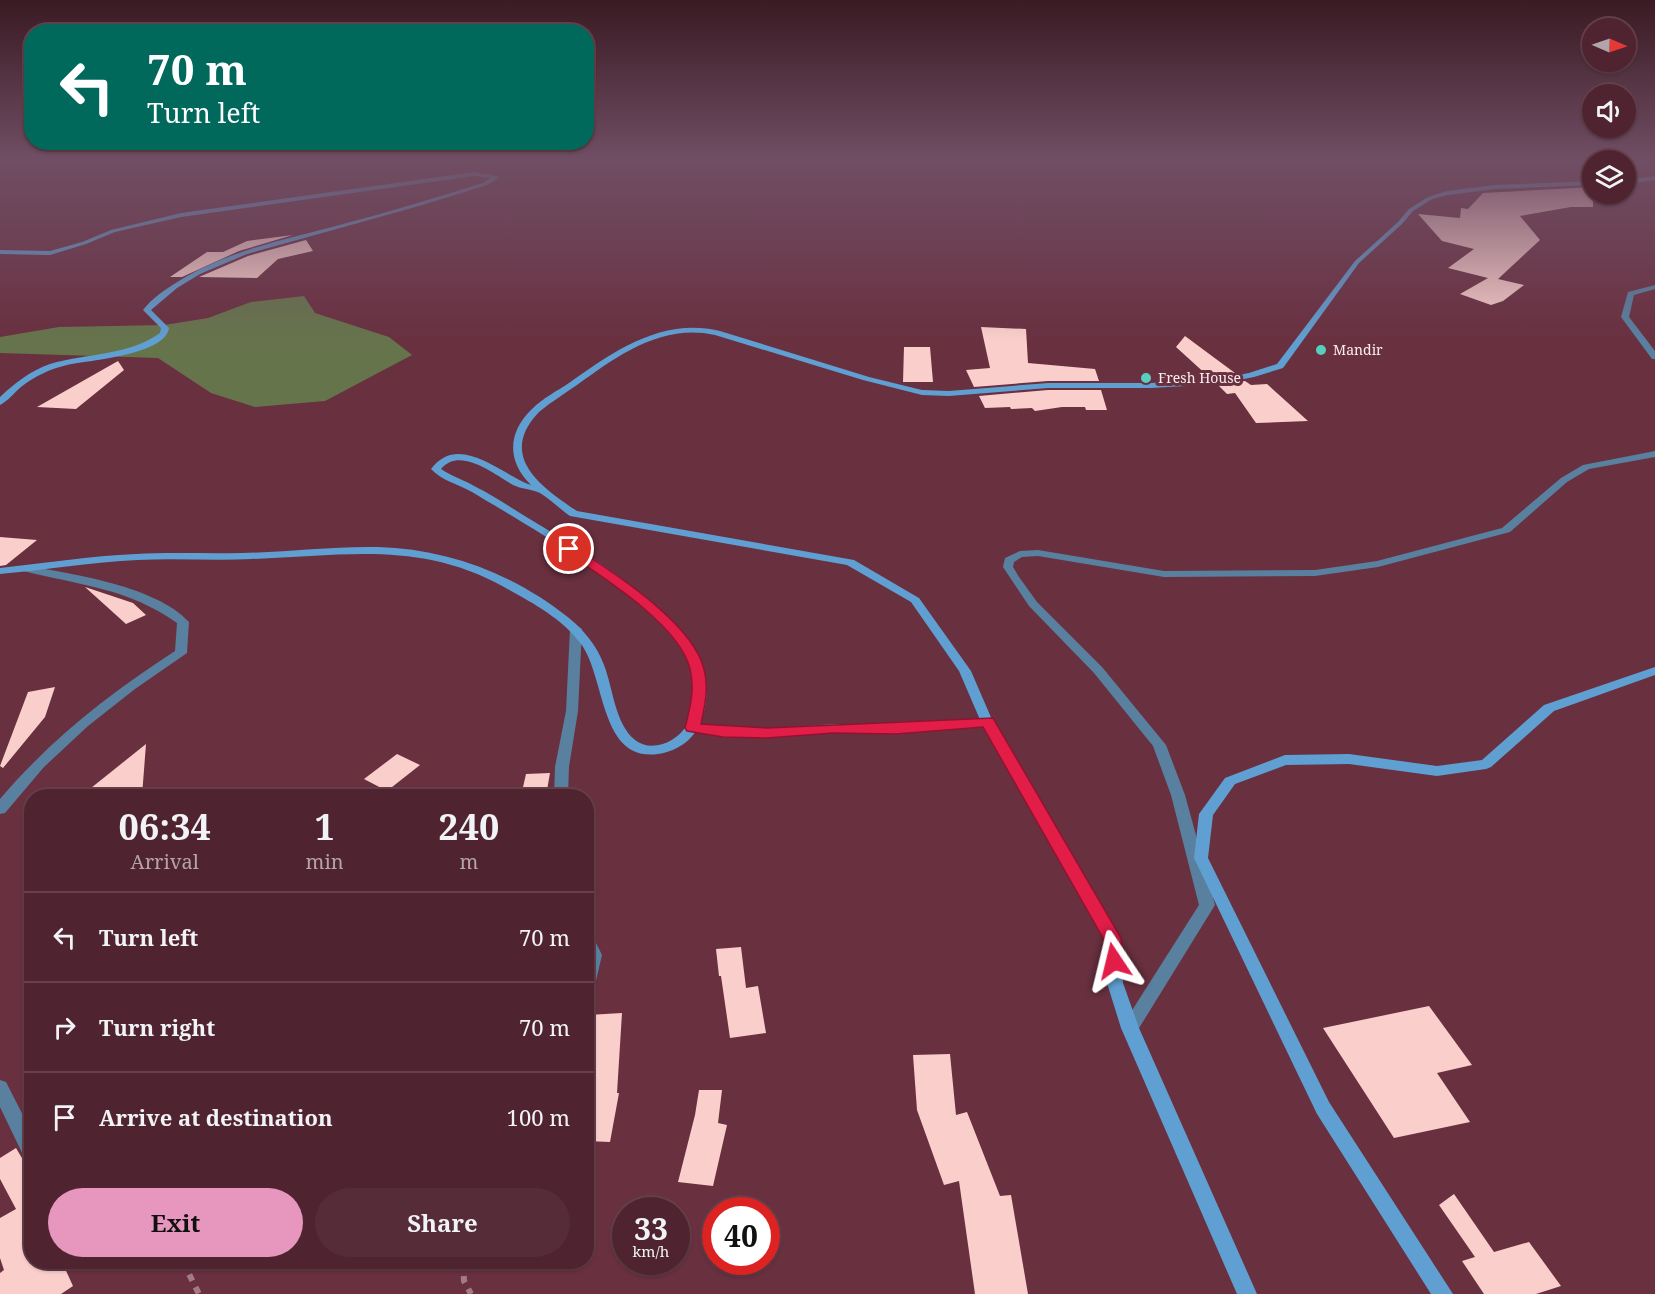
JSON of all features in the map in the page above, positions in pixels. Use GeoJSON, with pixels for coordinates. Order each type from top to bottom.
{"type":"FeatureCollection","features":[{"type":"Feature","properties":{"kind":"main road"},"geometry":{"type":"LineString","coordinates":[[0,252],[50,253],[113,231],[162,219]]}},
{"type":"Feature","properties":{"kind":"main road"},"geometry":{"type":"LineString","coordinates":[[0,402],[24,380],[51,367],[127,350],[157,340],[164,334],[165,328],[147,310],[151,304],[216,262],[246,250],[368,219]]}},
{"type":"Feature","properties":{"kind":"main road"},"geometry":{"type":"LineString","coordinates":[[1247,1294],[1130,1028],[1115,983],[1112,938],[987,722],[965,671],[915,600],[850,562],[574,514],[541,490],[522,466],[517,451],[521,434],[534,412],[616,354],[635,343],[667,333],[695,330],[710,331],[762,345],[859,378],[911,391],[934,393],[960,393],[1018,387],[1213,382],[1244,377],[1280,366],[1357,262],[1401,219]]}},
{"type":"Feature","properties":{"kind":"main road"},"geometry":{"type":"LineString","coordinates":[[0,572],[139,557],[255,556],[366,551],[415,552],[449,559],[483,571],[541,603],[576,630],[591,650],[602,671],[619,733],[636,749],[652,751],[667,748],[682,740],[693,728],[700,696],[697,668],[682,640],[669,625],[616,580],[472,488],[441,474],[436,469],[439,463],[447,459],[470,458],[520,484],[541,490]]}},
{"type":"Feature","properties":{"kind":"main road"},"geometry":{"type":"LineString","coordinates":[[1443,1294],[1323,1108],[1201,858],[1206,814],[1230,781],[1286,760],[1349,759],[1437,771],[1486,764],[1549,708],[1655,671]]}},
{"type":"Feature","properties":{"kind":"street"},"geometry":{"type":"LineString","coordinates":[[1655,287],[1631,294],[1625,317],[1655,357]]}},
{"type":"Feature","properties":{"kind":"street"},"geometry":{"type":"LineString","coordinates":[[1130,1028],[1207,905],[1178,795],[1159,745],[1098,670],[1033,604],[1008,567],[1009,560],[1020,554],[1038,553],[1164,574],[1220,575],[1315,573],[1378,564],[1506,530],[1557,486],[1586,467],[1655,454]]}},
{"type":"Feature","properties":{"kind":"street"},"geometry":{"type":"LineString","coordinates":[[0,809],[27,774],[107,704],[138,680],[181,653],[183,622],[168,609],[112,586],[27,569]]}},
{"type":"Feature","properties":{"kind":"street"},"geometry":{"type":"LineString","coordinates":[[561,789],[562,767],[572,711],[576,630]]}},
{"type":"Feature","properties":{"kind":"street"},"geometry":{"type":"LineString","coordinates":[[693,728],[723,732],[767,733],[833,728],[896,729],[987,722]]}},
{"type":"Feature","properties":{"kind":"street"},"geometry":{"type":"LineString","coordinates":[[0,1088],[24,1137]]}},
{"type":"Feature","properties":{"kind":"path"},"geometry":{"type":"LineString","coordinates":[[186,1269],[198,1294]]}},
{"type":"Feature","properties":{"kind":"path"},"geometry":{"type":"LineString","coordinates":[[463,1269],[464,1281],[471,1294]]}},
{"type":"Feature","properties":{"kind":"green space"},"geometry":{"type":"Polygon","coordinates":[[[304,296],[315,313],[389,337],[412,355],[325,401],[255,407],[211,393],[158,358],[0,353],[0,337],[59,327],[164,325],[208,318],[251,302],[304,296]]]}},
{"type":"Feature","properties":{"kind":"building"},"geometry":{"type":"Polygon","coordinates":[[[1423,219],[1523,219],[1540,240],[1498,279],[1524,285],[1503,301],[1491,305],[1460,294],[1488,278],[1448,268],[1474,249],[1442,241],[1423,219]]]}},
{"type":"Feature","properties":{"kind":"building"},"geometry":{"type":"Polygon","coordinates":[[[293,235],[239,251],[182,277],[170,277],[207,252],[223,252],[247,241],[293,235]]]}},
{"type":"Feature","properties":{"kind":"building"},"geometry":{"type":"Polygon","coordinates":[[[306,240],[313,251],[278,259],[257,278],[199,277],[248,256],[306,240]]]}},
{"type":"Feature","properties":{"kind":"building"},"geometry":{"type":"Polygon","coordinates":[[[981,327],[1026,329],[1028,363],[1095,369],[1099,381],[1048,381],[974,387],[966,370],[990,368],[981,327]]]}},
{"type":"Feature","properties":{"kind":"building"},"geometry":{"type":"Polygon","coordinates":[[[1185,336],[1235,373],[1209,377],[1176,347],[1185,336]]]}},
{"type":"Feature","properties":{"kind":"building"},"geometry":{"type":"Polygon","coordinates":[[[904,347],[930,347],[933,382],[903,382],[904,347]]]}},
{"type":"Feature","properties":{"kind":"building"},"geometry":{"type":"Polygon","coordinates":[[[118,361],[124,370],[76,409],[37,407],[118,361]]]}},
{"type":"Feature","properties":{"kind":"building"},"geometry":{"type":"Polygon","coordinates":[[[1245,381],[1251,385],[1267,384],[1308,421],[1256,423],[1235,393],[1227,394],[1219,386],[1245,381]]]}},
{"type":"Feature","properties":{"kind":"building"},"geometry":{"type":"Polygon","coordinates":[[[1048,390],[1101,390],[1107,410],[1086,410],[1085,407],[1062,407],[1035,411],[1032,408],[985,408],[979,396],[1048,390]]]}},
{"type":"Feature","properties":{"kind":"building"},"geometry":{"type":"Polygon","coordinates":[[[0,537],[37,540],[6,565],[0,566],[0,537]]]}},
{"type":"Feature","properties":{"kind":"building"},"geometry":{"type":"Polygon","coordinates":[[[85,587],[133,603],[146,615],[126,624],[85,587]]]}},
{"type":"Feature","properties":{"kind":"building"},"geometry":{"type":"Polygon","coordinates":[[[55,687],[45,717],[3,768],[0,766],[28,692],[55,687]]]}},
{"type":"Feature","properties":{"kind":"building"},"geometry":{"type":"Polygon","coordinates":[[[146,744],[143,789],[90,789],[146,744]]]}},
{"type":"Feature","properties":{"kind":"building"},"geometry":{"type":"Polygon","coordinates":[[[397,754],[420,765],[390,789],[383,789],[364,779],[397,754]]]}},
{"type":"Feature","properties":{"kind":"building"},"geometry":{"type":"Polygon","coordinates":[[[550,773],[547,789],[523,789],[526,774],[550,773]]]}},
{"type":"Feature","properties":{"kind":"building"},"geometry":{"type":"Polygon","coordinates":[[[741,947],[746,988],[758,986],[766,1033],[730,1038],[716,949],[741,947]]]}},
{"type":"Feature","properties":{"kind":"building"},"geometry":{"type":"Polygon","coordinates":[[[1429,1006],[1472,1065],[1437,1073],[1470,1122],[1394,1138],[1323,1028],[1429,1006]]]}},
{"type":"Feature","properties":{"kind":"building"},"geometry":{"type":"Polygon","coordinates":[[[622,1013],[617,1093],[619,1093],[610,1142],[594,1141],[594,1015],[622,1013]]]}},
{"type":"Feature","properties":{"kind":"building"},"geometry":{"type":"Polygon","coordinates":[[[950,1054],[956,1115],[967,1112],[1000,1196],[1011,1195],[1028,1294],[975,1294],[959,1181],[944,1185],[917,1110],[913,1055],[950,1054]]]}},
{"type":"Feature","properties":{"kind":"building"},"geometry":{"type":"Polygon","coordinates":[[[699,1090],[722,1090],[718,1123],[727,1125],[713,1186],[678,1182],[699,1090]]]}},
{"type":"Feature","properties":{"kind":"building"},"geometry":{"type":"Polygon","coordinates":[[[16,1148],[24,1162],[24,1269],[65,1269],[73,1286],[61,1294],[0,1294],[0,1273],[4,1270],[0,1258],[0,1218],[16,1209],[0,1179],[0,1158],[16,1148]]]}},
{"type":"Feature","properties":{"kind":"building"},"geometry":{"type":"Polygon","coordinates":[[[1454,1194],[1494,1252],[1529,1242],[1561,1286],[1536,1294],[1484,1294],[1462,1261],[1475,1257],[1439,1205],[1454,1194]]]}},
{"type":"Feature","properties":{"kind":"place","name":"Mandir"},"geometry":{"type":"Point","coordinates":[1321,350]}},
{"type":"Feature","properties":{"kind":"place","name":"Fresh House"},"geometry":{"type":"Point","coordinates":[1146,378]}},
{"type":"Feature","properties":{"kind":"route"},"geometry":{"type":"LineString","coordinates":[[569,549],[616,580],[669,625],[682,640],[697,668],[700,696],[693,728],[723,732],[767,733],[833,728],[896,729],[987,722],[1112,938],[1114,961]]}}]}
